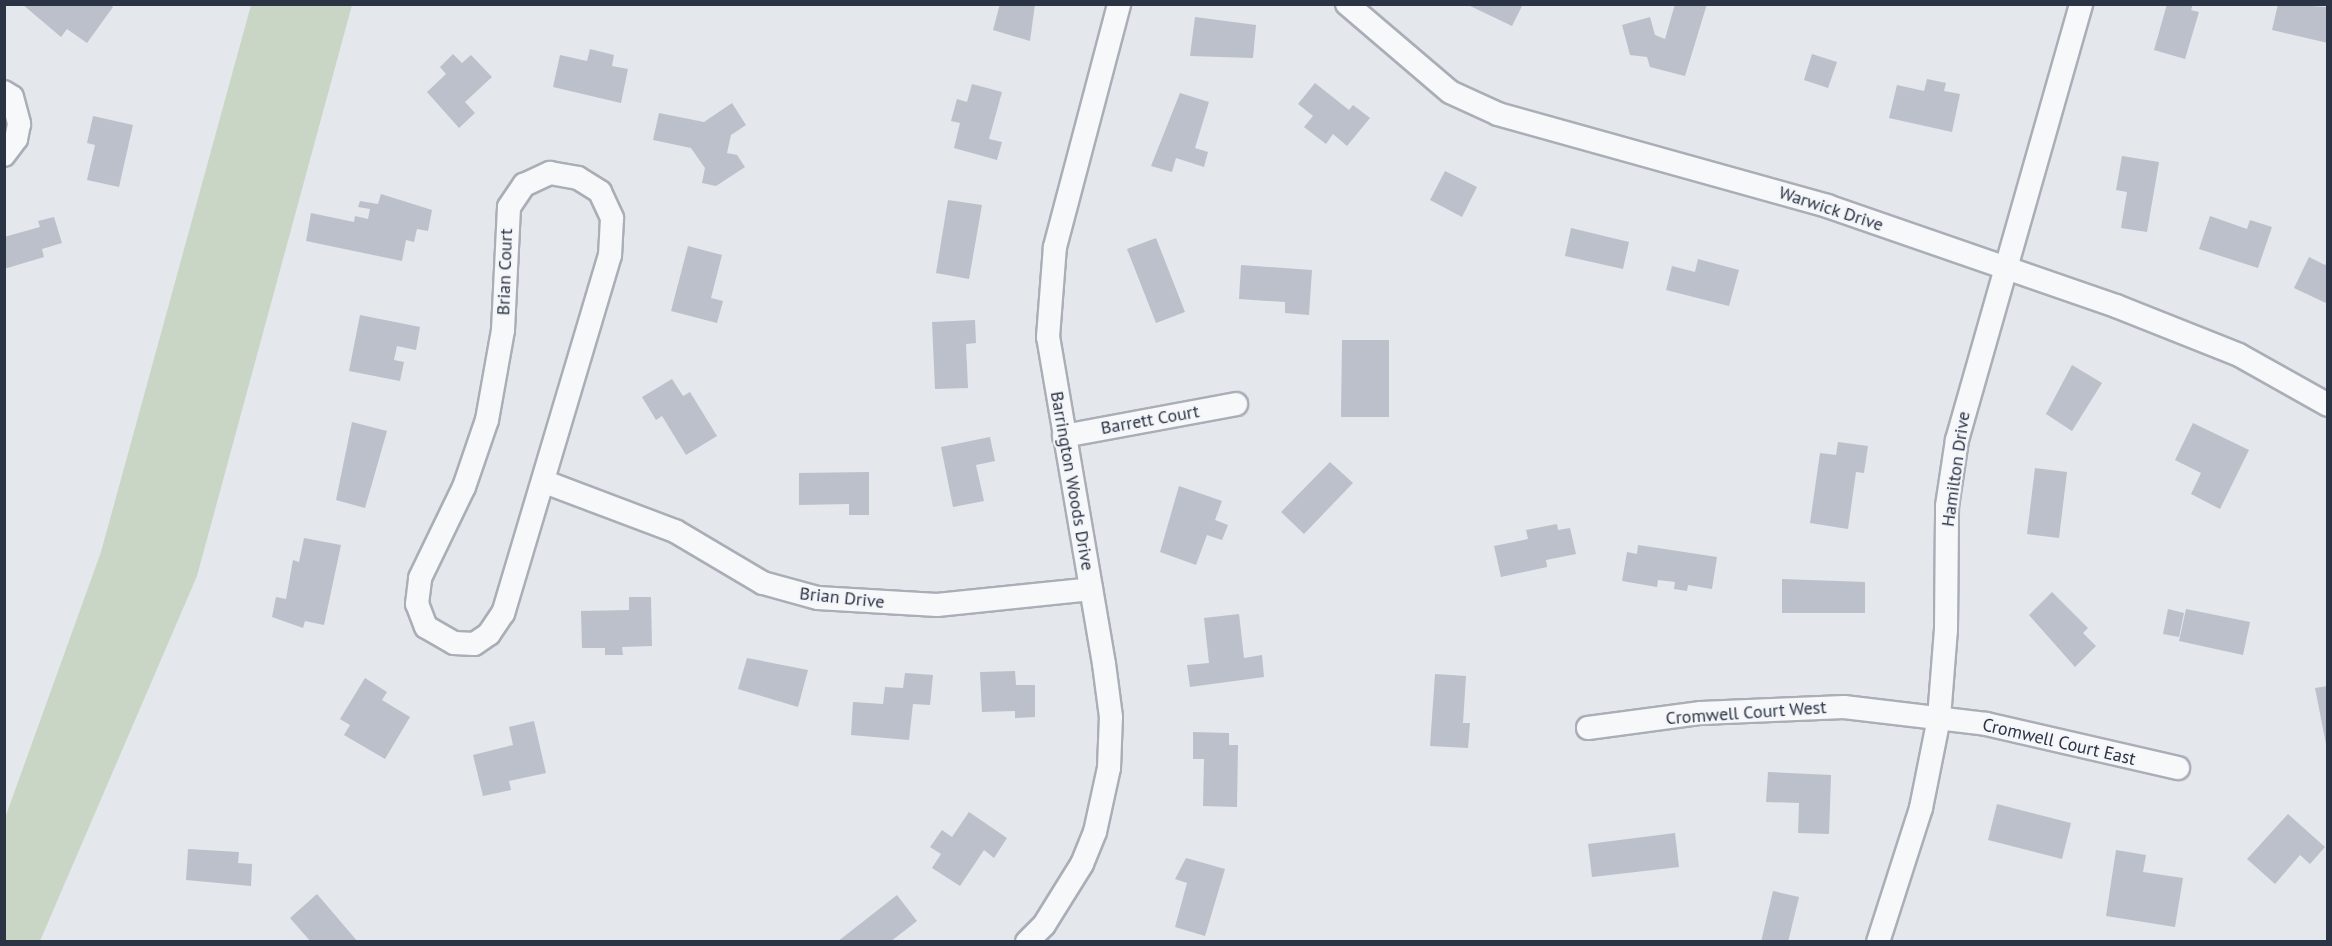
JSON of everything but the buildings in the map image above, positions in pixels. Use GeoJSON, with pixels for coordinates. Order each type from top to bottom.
{"type":"FeatureCollection","features":[{"type":"Feature","properties":{"kind":"street","name":"Barrington Woods Drive"},"geometry":{"type":"LineString","coordinates":[[1027,942],[1044,925],[1082,864],[1102,805],[1111,717],[1048,337],[1055,247],[1119,4]]}},
{"type":"Feature","properties":{"kind":"street","name":"Warwick Drive"},"geometry":{"type":"LineString","coordinates":[[1347,4],[1450,92],[1498,114],[1827,207],[2003,267],[2239,355],[2328,405]]}},
{"type":"Feature","properties":{"kind":"street","name":"Hamilton Drive"},"geometry":{"type":"LineString","coordinates":[[1878,942],[1921,808],[1939,718],[1947,630],[1947,506],[1957,440],[2003,267],[2081,4]]}},
{"type":"Feature","properties":{"kind":"street"},"geometry":{"type":"LineString","coordinates":[[4,93],[12,97],[19,124],[16,139],[4,155]]}},
{"type":"Feature","properties":{"kind":"street","name":"Brian Court"},"geometry":{"type":"LineString","coordinates":[[550,173],[578,178],[600,192],[612,218],[610,255],[545,482],[503,613],[489,634],[474,644],[441,639],[426,627],[417,604],[420,578],[464,487],[487,420],[503,330],[509,207],[524,184],[550,173]]}},
{"type":"Feature","properties":{"kind":"street","name":"Barrett Court"},"geometry":{"type":"LineString","coordinates":[[1064,436],[1236,404]]}},
{"type":"Feature","properties":{"kind":"street","name":"Brian Drive"},"geometry":{"type":"LineString","coordinates":[[545,482],[675,531],[763,583],[818,598],[948,604],[1091,589]]}},
{"type":"Feature","properties":{"kind":"street","name":"Cromwell Court West"},"geometry":{"type":"LineString","coordinates":[[1588,728],[1778,707],[1844,707],[1939,718]]}},
{"type":"Feature","properties":{"kind":"street","name":"Cromwell Court East"},"geometry":{"type":"LineString","coordinates":[[1939,718],[2178,768]]}},
{"type":"Feature","properties":{"kind":"green space"},"geometry":{"type":"Polygon","coordinates":[[[251,5],[352,5],[197,576],[40,941],[5,941],[5,818],[101,552],[251,5]]]}}]}
